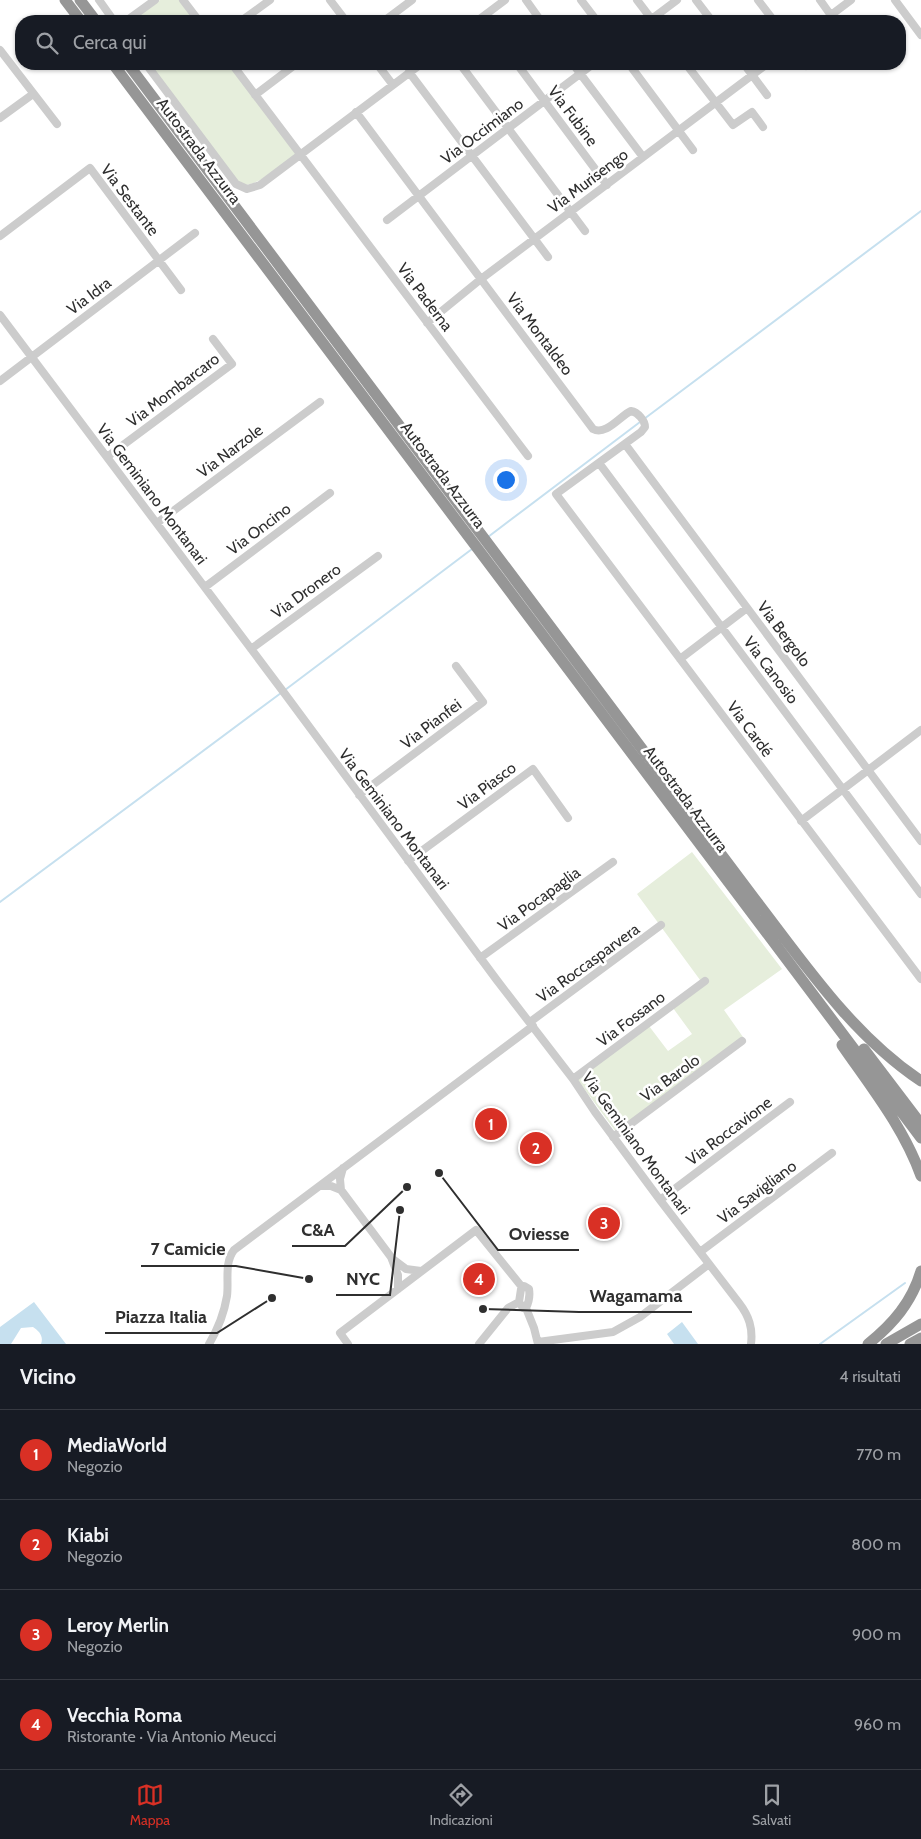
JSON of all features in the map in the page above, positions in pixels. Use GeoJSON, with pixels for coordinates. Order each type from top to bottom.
{"type":"FeatureCollection","features":[{"type":"Feature","properties":{"kind":"highway"},"geometry":{"type":"LineString","coordinates":[[65,0],[76,15]]}},
{"type":"Feature","properties":{"kind":"highway"},"geometry":{"type":"LineString","coordinates":[[80,0],[91,15]]}},
{"type":"Feature","properties":{"kind":"highway","name":"Autostrada Azzurra"},"geometry":{"type":"LineString","coordinates":[[118,70],[479,551],[750,902]]}},
{"type":"Feature","properties":{"kind":"highway","name":"Autostrada Azzurra"},"geometry":{"type":"LineString","coordinates":[[133,70],[490,545],[750,902]]}},
{"type":"Feature","properties":{"kind":"highway"},"geometry":{"type":"LineString","coordinates":[[750,902],[855,1025],[886,1054],[921,1081]]}},
{"type":"Feature","properties":{"kind":"highway"},"geometry":{"type":"LineString","coordinates":[[750,902],[898,1101],[921,1138]]}},
{"type":"Feature","properties":{"kind":"highway"},"geometry":{"type":"LineString","coordinates":[[750,902],[896,1124],[921,1176]]}},
{"type":"Feature","properties":{"kind":"highway"},"geometry":{"type":"LineString","coordinates":[[898,1101],[921,1124]]}},
{"type":"Feature","properties":{"kind":"highway"},"geometry":{"type":"LineString","coordinates":[[868,1344],[892,1323],[904,1308],[921,1271]]}},
{"type":"Feature","properties":{"kind":"highway"},"geometry":{"type":"LineString","coordinates":[[886,1344],[921,1324]]}},
{"type":"Feature","properties":{"kind":"highway"},"geometry":{"type":"LineString","coordinates":[[910,1344],[921,1338]]}},
{"type":"Feature","properties":{"kind":"street"},"geometry":{"type":"LineString","coordinates":[[99,0],[110,15]]}},
{"type":"Feature","properties":{"kind":"street"},"geometry":{"type":"LineString","coordinates":[[134,15],[155,0]]}},
{"type":"Feature","properties":{"kind":"street"},"geometry":{"type":"LineString","coordinates":[[183,0],[194,15]]}},
{"type":"Feature","properties":{"kind":"street"},"geometry":{"type":"LineString","coordinates":[[249,15],[270,0]]}},
{"type":"Feature","properties":{"kind":"street"},"geometry":{"type":"LineString","coordinates":[[330,0],[341,15]]}},
{"type":"Feature","properties":{"kind":"street"},"geometry":{"type":"LineString","coordinates":[[392,15],[412,0]]}},
{"type":"Feature","properties":{"kind":"street"},"geometry":{"type":"LineString","coordinates":[[488,15],[505,0]]}},
{"type":"Feature","properties":{"kind":"street"},"geometry":{"type":"LineString","coordinates":[[526,0],[537,15]]}},
{"type":"Feature","properties":{"kind":"street"},"geometry":{"type":"LineString","coordinates":[[581,0],[592,15]]}},
{"type":"Feature","properties":{"kind":"street"},"geometry":{"type":"LineString","coordinates":[[637,0],[647,15]]}},
{"type":"Feature","properties":{"kind":"street"},"geometry":{"type":"LineString","coordinates":[[658,15],[677,0]]}},
{"type":"Feature","properties":{"kind":"street"},"geometry":{"type":"LineString","coordinates":[[696,0],[707,15]]}},
{"type":"Feature","properties":{"kind":"street"},"geometry":{"type":"LineString","coordinates":[[758,0],[769,15]]}},
{"type":"Feature","properties":{"kind":"street"},"geometry":{"type":"LineString","coordinates":[[820,0],[831,15]]}},
{"type":"Feature","properties":{"kind":"street"},"geometry":{"type":"LineString","coordinates":[[836,15],[851,0]]}},
{"type":"Feature","properties":{"kind":"street"},"geometry":{"type":"LineString","coordinates":[[895,0],[921,35]]}},
{"type":"Feature","properties":{"kind":"street"},"geometry":{"type":"LineString","coordinates":[[0,50],[57,124]]}},
{"type":"Feature","properties":{"kind":"street"},"geometry":{"type":"LineString","coordinates":[[151,70],[238,186],[246,189],[256,187],[412,70]]}},
{"type":"Feature","properties":{"kind":"street","name":"Via Paderna"},"geometry":{"type":"LineString","coordinates":[[237,70],[528,456]]}},
{"type":"Feature","properties":{"kind":"street"},"geometry":{"type":"LineString","coordinates":[[256,95],[288,70]]}},
{"type":"Feature","properties":{"kind":"street"},"geometry":{"type":"LineString","coordinates":[[382,70],[393,85]]}},
{"type":"Feature","properties":{"kind":"street"},"geometry":{"type":"LineString","coordinates":[[465,70],[585,231]]}},
{"type":"Feature","properties":{"kind":"street","name":"Via Fubine"},"geometry":{"type":"LineString","coordinates":[[522,70],[607,184]]}},
{"type":"Feature","properties":{"kind":"street"},"geometry":{"type":"LineString","coordinates":[[578,70],[643,157]]}},
{"type":"Feature","properties":{"kind":"street","name":"Via Occimiano"},"geometry":{"type":"LineString","coordinates":[[387,220],[584,70]]}},
{"type":"Feature","properties":{"kind":"street"},"geometry":{"type":"LineString","coordinates":[[634,70],[693,150]]}},
{"type":"Feature","properties":{"kind":"street"},"geometry":{"type":"LineString","coordinates":[[691,70],[733,125],[752,112],[763,127]]}},
{"type":"Feature","properties":{"kind":"street"},"geometry":{"type":"LineString","coordinates":[[748,70],[767,94]]}},
{"type":"Feature","properties":{"kind":"street","name":"Via Murisengo"},"geometry":{"type":"LineString","coordinates":[[428,323],[481,279],[759,70]]}},
{"type":"Feature","properties":{"kind":"street"},"geometry":{"type":"LineString","coordinates":[[409,72],[548,257]]}},
{"type":"Feature","properties":{"kind":"street"},"geometry":{"type":"LineString","coordinates":[[0,118],[33,94]]}},
{"type":"Feature","properties":{"kind":"street","name":"Via Montaldeo"},"geometry":{"type":"LineString","coordinates":[[356,112],[593,429],[597,431],[605,430],[630,411],[635,412],[642,419],[645,428],[556,494]]}},
{"type":"Feature","properties":{"kind":"street","name":"Via Sestante"},"geometry":{"type":"LineString","coordinates":[[0,236],[90,168],[181,290]]}},
{"type":"Feature","properties":{"kind":"street","name":"Via Idra"},"geometry":{"type":"LineString","coordinates":[[0,380],[195,233]]}},
{"type":"Feature","properties":{"kind":"street","name":"Via Geminiano Montanari"},"geometry":{"type":"LineString","coordinates":[[0,315],[205,587],[480,958],[532,1024],[660,1200],[746,1311],[752,1329],[751,1344]]}},
{"type":"Feature","properties":{"kind":"street","name":"Via Mombarcaro"},"geometry":{"type":"LineString","coordinates":[[107,457],[232,364],[213,339]]}},
{"type":"Feature","properties":{"kind":"street","name":"Via Narzole"},"geometry":{"type":"LineString","coordinates":[[157,523],[320,402]]}},
{"type":"Feature","properties":{"kind":"street","name":"Via Bergolo"},"geometry":{"type":"LineString","coordinates":[[625,444],[921,841]]}},
{"type":"Feature","properties":{"kind":"street","name":"Via Canosio"},"geometry":{"type":"LineString","coordinates":[[599,463],[921,894]]}},
{"type":"Feature","properties":{"kind":"street","name":"Via Oncino"},"geometry":{"type":"LineString","coordinates":[[205,587],[330,493]]}},
{"type":"Feature","properties":{"kind":"street","name":"Via Cardé"},"geometry":{"type":"LineString","coordinates":[[556,494],[921,978]]}},
{"type":"Feature","properties":{"kind":"street","name":"Via Dronero"},"geometry":{"type":"LineString","coordinates":[[251,649],[378,556]]}},
{"type":"Feature","properties":{"kind":"street"},"geometry":{"type":"LineString","coordinates":[[680,659],[747,608]]}},
{"type":"Feature","properties":{"kind":"street","name":"Via Pianfei"},"geometry":{"type":"LineString","coordinates":[[359,795],[483,702],[456,666]]}},
{"type":"Feature","properties":{"kind":"street"},"geometry":{"type":"LineString","coordinates":[[801,820],[921,730]]}},
{"type":"Feature","properties":{"kind":"street","name":"Via Piasco"},"geometry":{"type":"LineString","coordinates":[[408,861],[533,769],[568,818]]}},
{"type":"Feature","properties":{"kind":"street","name":"Via Pocapaglia"},"geometry":{"type":"LineString","coordinates":[[480,958],[613,862]]}},
{"type":"Feature","properties":{"kind":"street","name":"Via Roccasparvera"},"geometry":{"type":"LineString","coordinates":[[209,1344],[216,1334],[222,1317],[227,1296],[228,1262],[234,1250],[661,926]]}},
{"type":"Feature","properties":{"kind":"street","name":"Via Fossano"},"geometry":{"type":"LineString","coordinates":[[573,1079],[705,981]]}},
{"type":"Feature","properties":{"kind":"street","name":"Via Barolo"},"geometry":{"type":"LineString","coordinates":[[613,1136],[742,1041]]}},
{"type":"Feature","properties":{"kind":"street","name":"Via Roccavione"},"geometry":{"type":"LineString","coordinates":[[660,1200],[790,1102]]}},
{"type":"Feature","properties":{"kind":"street","name":"Via Savigliano"},"geometry":{"type":"LineString","coordinates":[[700,1252],[832,1153]]}},
{"type":"Feature","properties":{"kind":"street"},"geometry":{"type":"LineString","coordinates":[[343,1168],[340,1178],[341,1190],[390,1257],[398,1275],[398,1289]]}},
{"type":"Feature","properties":{"kind":"street"},"geometry":{"type":"LineString","coordinates":[[320,1186],[331,1186],[341,1190]]}},
{"type":"Feature","properties":{"kind":"street"},"geometry":{"type":"LineString","coordinates":[[348,1344],[340,1333],[476,1230],[522,1287]]}},
{"type":"Feature","properties":{"kind":"street"},"geometry":{"type":"LineString","coordinates":[[390,1257],[406,1269],[420,1272]]}},
{"type":"Feature","properties":{"kind":"street"},"geometry":{"type":"LineString","coordinates":[[522,1287],[527,1286],[528,1288],[529,1299],[526,1308],[538,1343],[603,1333],[620,1328],[640,1317],[709,1264]]}},
{"type":"Feature","properties":{"kind":"street"},"geometry":{"type":"LineString","coordinates":[[406,1269],[409,1280]]}},
{"type":"Feature","properties":{"kind":"street"},"geometry":{"type":"LineString","coordinates":[[398,1275],[409,1280]]}},
{"type":"Feature","properties":{"kind":"street"},"geometry":{"type":"LineString","coordinates":[[522,1287],[519,1302],[520,1306],[526,1308]]}},
{"type":"Feature","properties":{"kind":"street"},"geometry":{"type":"LineString","coordinates":[[479,1344],[508,1308],[519,1302]]}},
{"type":"Feature","properties":{"kind":"green space"},"geometry":{"type":"Polygon","coordinates":[[[160,0],[180,0],[191,15],[139,15],[160,0]]]}},
{"type":"Feature","properties":{"kind":"green space"},"geometry":{"type":"Polygon","coordinates":[[[154,70],[233,70],[296,154],[255,183],[240,185],[154,70]]]}},
{"type":"Feature","properties":{"kind":"green space"},"geometry":{"type":"Polygon","coordinates":[[[692,852],[782,969],[724,1010],[743,1037],[616,1132],[577,1079],[649,1026],[668,1051],[692,1034],[673,1008],[703,984],[637,894],[692,852]]]}},
{"type":"Feature","properties":{"kind":"water"},"geometry":{"type":"Polygon","coordinates":[[[34,1302],[66,1344],[41,1344],[40,1334],[33,1327],[21,1328],[11,1344],[0,1344],[0,1327],[34,1302]]]}},
{"type":"Feature","properties":{"kind":"water"},"geometry":{"type":"Polygon","coordinates":[[[682,1322],[698,1344],[674,1344],[667,1334],[682,1322]]]}},
{"type":"Feature","properties":{"kind":"waterway"},"geometry":{"type":"LineString","coordinates":[[644,419],[921,211]]}},
{"type":"Feature","properties":{"kind":"waterway"},"geometry":{"type":"LineString","coordinates":[[488,537],[640,422]]}},
{"type":"Feature","properties":{"kind":"waterway"},"geometry":{"type":"LineString","coordinates":[[285,690],[472,549]]}},
{"type":"Feature","properties":{"kind":"waterway"},"geometry":{"type":"LineString","coordinates":[[0,902],[281,693]]}},
{"type":"Feature","properties":{"kind":"waterway"},"geometry":{"type":"LineString","coordinates":[[820,1344],[905,1283]]}},
{"type":"Feature","properties":{"kind":"place","name":"MediaWorld"},"geometry":{"type":"Point","coordinates":[491,1124]}},
{"type":"Feature","properties":{"kind":"place","name":"Kiabi"},"geometry":{"type":"Point","coordinates":[536,1148]}},
{"type":"Feature","properties":{"kind":"place","name":"Oviesse"},"geometry":{"type":"Point","coordinates":[439,1173]}},
{"type":"Feature","properties":{"kind":"place","name":"C&A"},"geometry":{"type":"Point","coordinates":[407,1187]}},
{"type":"Feature","properties":{"kind":"place","name":"NYC"},"geometry":{"type":"Point","coordinates":[400,1210]}},
{"type":"Feature","properties":{"kind":"place","name":"Leroy Merlin"},"geometry":{"type":"Point","coordinates":[604,1223]}},
{"type":"Feature","properties":{"kind":"place","name":"7 Camicie"},"geometry":{"type":"Point","coordinates":[309,1279]}},
{"type":"Feature","properties":{"kind":"place","name":"Vecchia Roma"},"geometry":{"type":"Point","coordinates":[479,1279]}},
{"type":"Feature","properties":{"kind":"place","name":"Piazza Italia"},"geometry":{"type":"Point","coordinates":[272,1298]}},
{"type":"Feature","properties":{"kind":"place","name":"Wagamama"},"geometry":{"type":"Point","coordinates":[483,1309]}}]}
